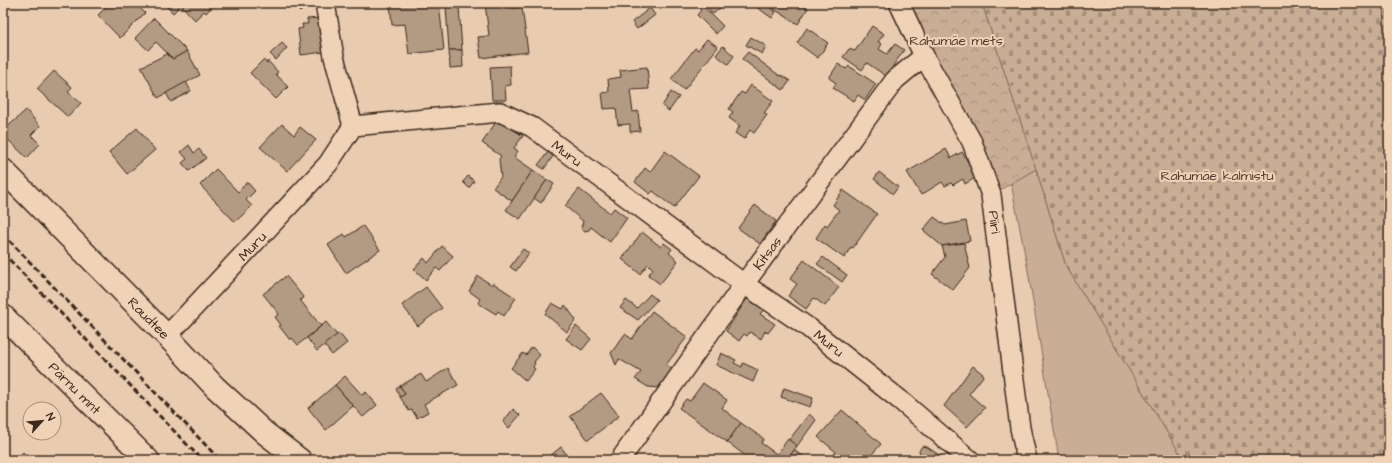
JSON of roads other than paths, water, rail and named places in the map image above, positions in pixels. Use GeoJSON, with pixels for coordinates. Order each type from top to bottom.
{"type":"FeatureCollection","features":[{"type":"Feature","properties":{"kind":"street"},"geometry":{"type":"LineString","coordinates":[[325,3],[334,57],[353,126]]}},
{"type":"Feature","properties":{"kind":"street","name":"Piiri"},"geometry":{"type":"LineString","coordinates":[[898,3],[924,56],[972,142],[991,195],[1020,428],[1027,460]]}},
{"type":"Feature","properties":{"kind":"street","name":"Kitsas"},"geometry":{"type":"LineString","coordinates":[[620,460],[744,284],[895,80],[924,56]]}},
{"type":"Feature","properties":{"kind":"street","name":"Muru"},"geometry":{"type":"LineString","coordinates":[[167,336],[328,164],[353,126],[500,112],[532,127],[744,284],[809,328],[900,400],[970,460]]}},
{"type":"Feature","properties":{"kind":"street","name":"Raudtee"},"geometry":{"type":"LineString","coordinates":[[3,170],[167,336],[215,387],[265,433],[300,460]]}},
{"type":"Feature","properties":{"kind":"street","name":"Pärnu mnt"},"geometry":{"type":"LineString","coordinates":[[3,316],[148,460]]}},
{"type":"Feature","properties":{"kind":"railway"},"geometry":{"type":"LineString","coordinates":[[3,234],[220,460]]}},
{"type":"Feature","properties":{"kind":"railway"},"geometry":{"type":"LineString","coordinates":[[3,253],[202,460]]}},
{"type":"Feature","properties":{"kind":"park label","name":"Rahumäe mets"},"geometry":{"type":"Point","coordinates":[956,40]}},
{"type":"Feature","properties":{"kind":"park label","name":"Rahumäe kalmistu"},"geometry":{"type":"Point","coordinates":[1217,175]}}]}
